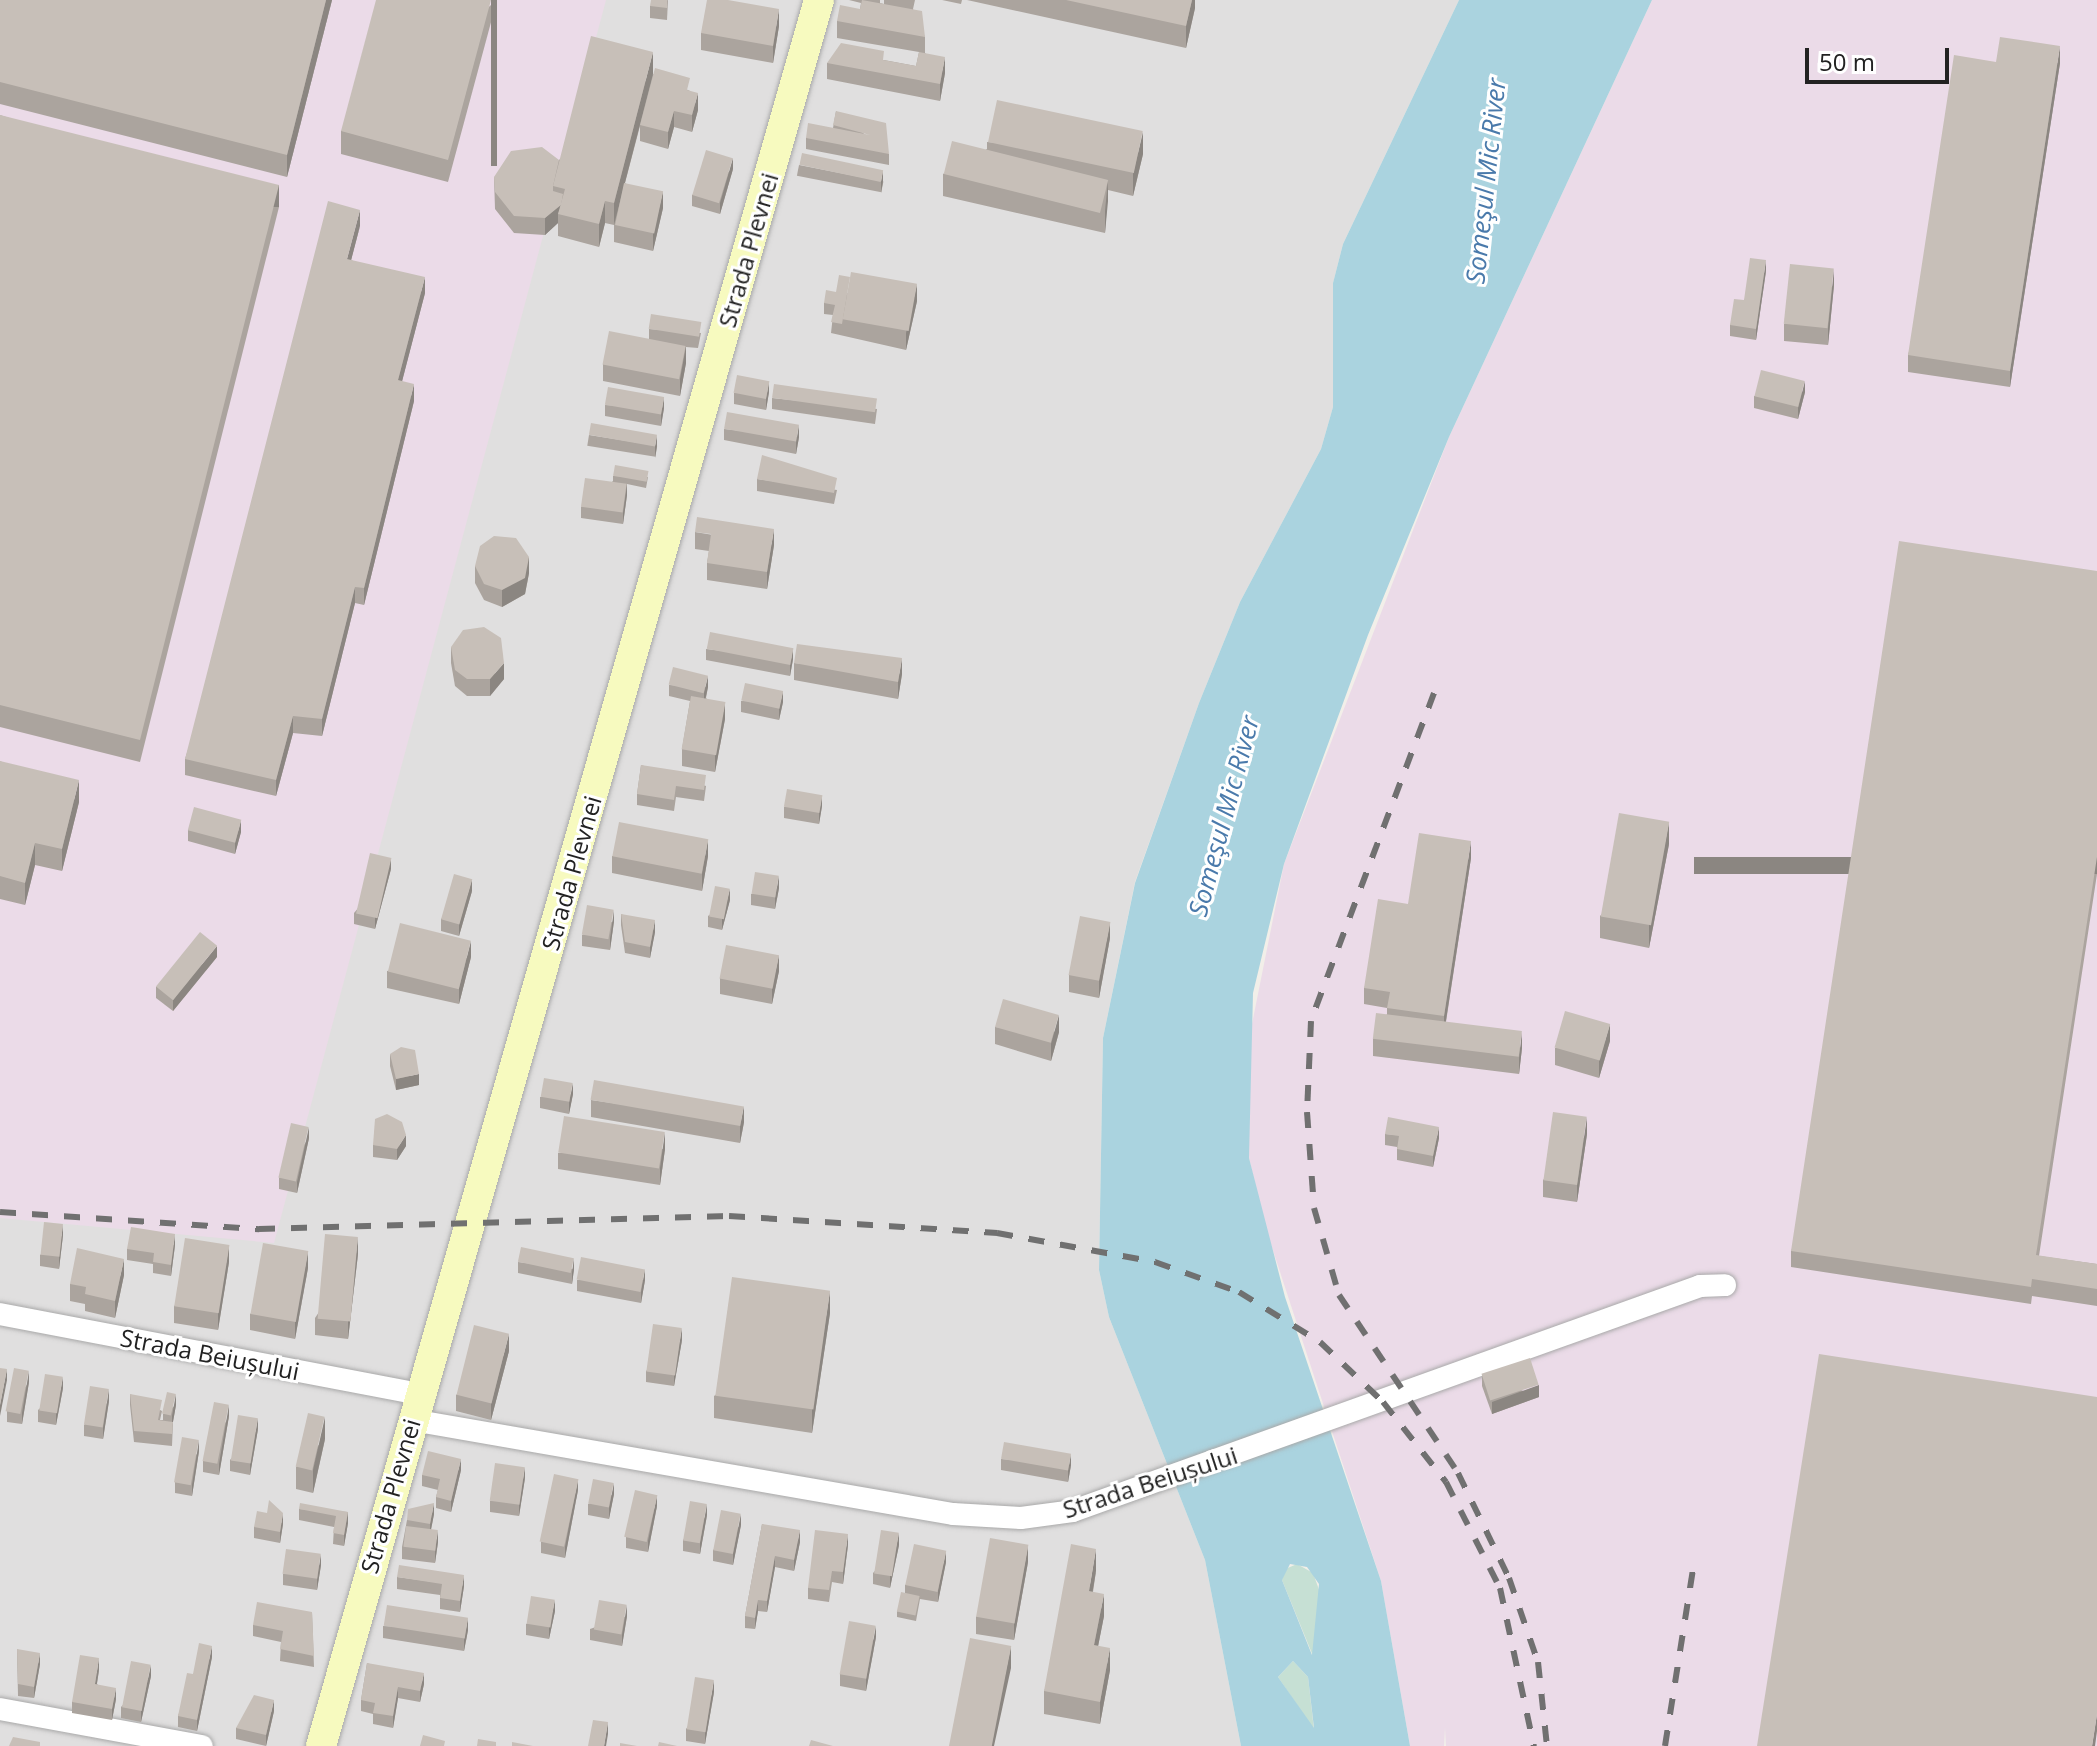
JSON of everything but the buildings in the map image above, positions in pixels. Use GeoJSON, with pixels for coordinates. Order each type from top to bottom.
{"type":"FeatureCollection","features":[{"type":"Feature","properties":{"kind":"main road","name":"Strada Plevnei"},"geometry":{"type":"LineString","coordinates":[[321,1746],[819,0]]}},
{"type":"Feature","properties":{"kind":"street","name":"Strada Beiușului"},"geometry":{"type":"LineString","coordinates":[[0,1314],[416,1407],[953,1514],[1021,1518],[1073,1511],[1700,1286],[1725,1285]]}},
{"type":"Feature","properties":{"kind":"street"},"geometry":{"type":"LineString","coordinates":[[0,1709],[202,1746]]}},
{"type":"Feature","properties":{"kind":"shaded area"},"geometry":{"type":"Polygon","coordinates":[[[0,0],[1459,0],[1343,244],[1333,283],[1333,407],[1321,449],[1240,602],[1199,703],[1135,882],[1103,1038],[1099,1270],[1109,1317],[1205,1560],[1241,1746],[0,1746],[0,0]]]}},
{"type":"Feature","properties":{"kind":"shaded area"},"geometry":{"type":"Polygon","coordinates":[[[0,0],[606,0],[274,1243],[0,1218],[0,0]]]}},
{"type":"Feature","properties":{"kind":"shaded area"},"geometry":{"type":"Polygon","coordinates":[[[1652,0],[2097,0],[2097,1746],[1446,1746],[1445,1728],[1444,1746],[1410,1746],[1381,1581],[1265,1226],[1249,1158],[1247,1049],[1284,864],[1449,437],[1652,0]]]}},
{"type":"Feature","properties":{"kind":"green space"},"geometry":{"type":"Polygon","coordinates":[[[1297,1564],[1313,1573],[1322,1598],[1313,1656],[1282,1580],[1283,1570],[1297,1564]]]}},
{"type":"Feature","properties":{"kind":"green space"},"geometry":{"type":"Polygon","coordinates":[[[1293,1661],[1308,1677],[1314,1730],[1278,1677],[1293,1661]]]}},
{"type":"Feature","properties":{"kind":"water","name":"Someşul Mic River"},"geometry":{"type":"Polygon","coordinates":[[[1459,0],[1652,0],[1449,437],[1368,635],[1284,864],[1253,993],[1249,1158],[1285,1297],[1381,1581],[1410,1746],[1241,1746],[1205,1560],[1109,1317],[1099,1270],[1103,1038],[1135,883],[1199,703],[1240,602],[1321,449],[1333,407],[1333,283],[1343,244],[1459,0]],[[1290,1564],[1282,1580],[1312,1655],[1319,1584],[1307,1567],[1290,1564]],[[1293,1661],[1278,1677],[1314,1728],[1308,1677],[1293,1661]]]}},
{"type":"Feature","properties":{"kind":"railway"},"geometry":{"type":"LineString","coordinates":[[1434,693],[1311,1021],[1307,1112],[1314,1208],[1339,1295],[1458,1473],[1509,1578],[1538,1662],[1547,1746]]}},
{"type":"Feature","properties":{"kind":"railway"},"geometry":{"type":"LineString","coordinates":[[0,1212],[259,1229],[729,1216],[997,1233],[1155,1262],[1239,1292],[1320,1342],[1383,1402],[1446,1482],[1500,1588],[1534,1746]]}},
{"type":"Feature","properties":{"kind":"railway"},"geometry":{"type":"LineString","coordinates":[[1665,1746],[1694,1563]]}}]}
